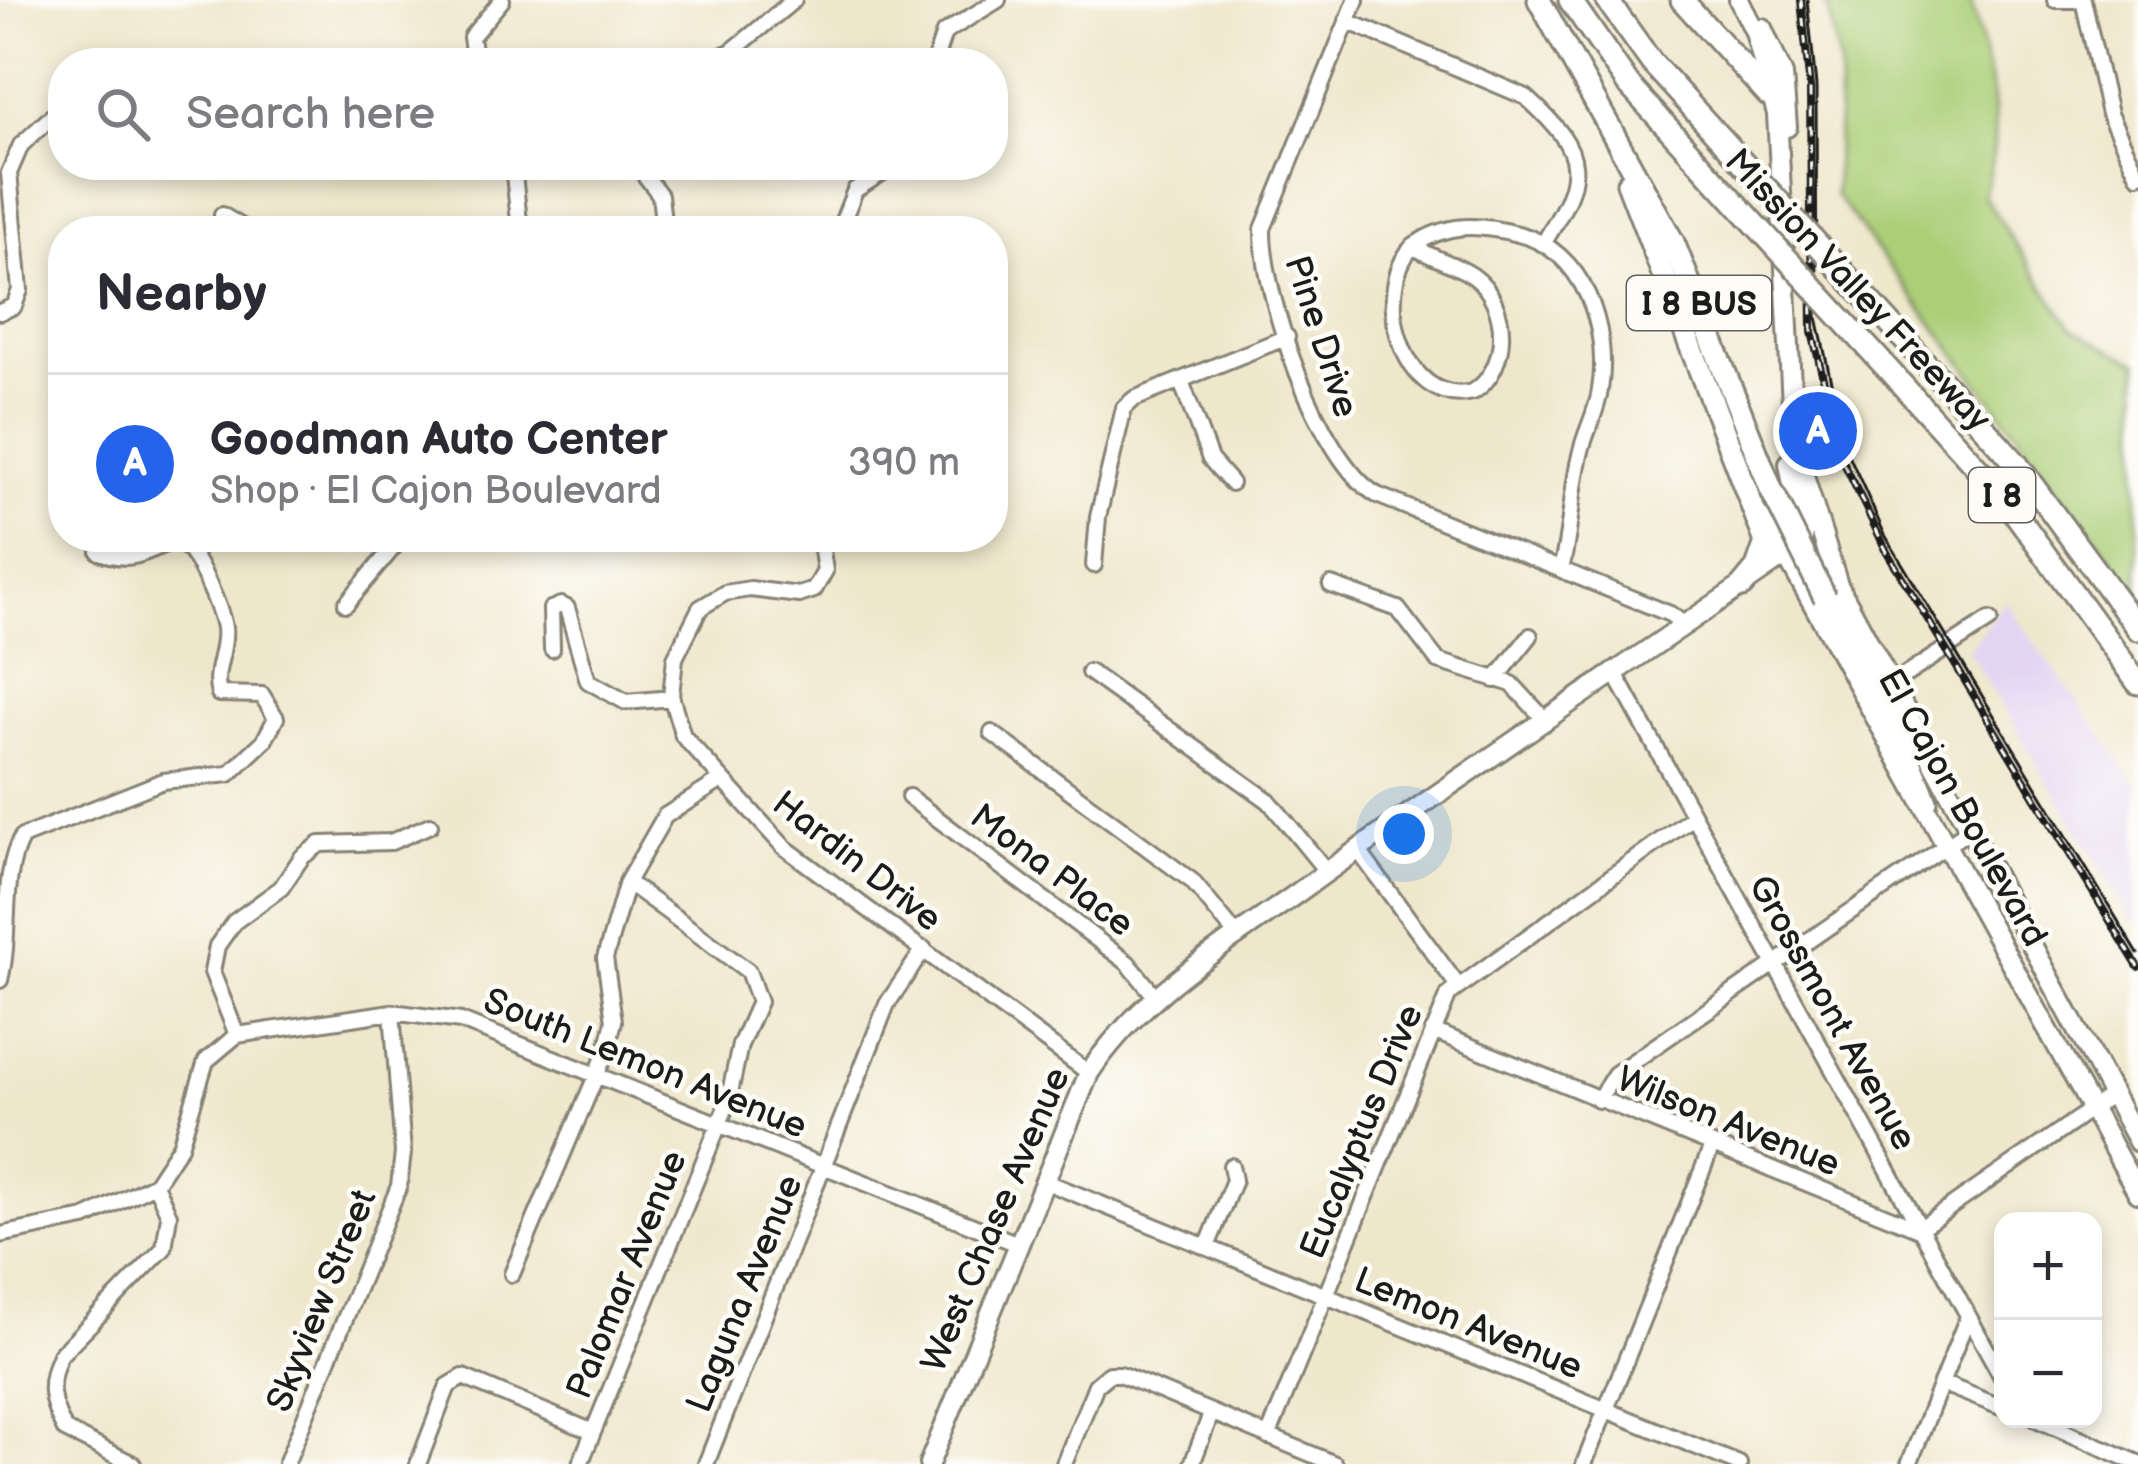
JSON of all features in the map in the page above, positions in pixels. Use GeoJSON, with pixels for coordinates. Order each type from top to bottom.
{"type":"FeatureCollection","features":[{"type":"Feature","properties":{"kind":"highway","name":"I 8 BUS"},"geometry":{"type":"LineString","coordinates":[[1539,0],[1690,281],[1760,489],[1831,592],[1926,801]]}},
{"type":"Feature","properties":{"kind":"highway","name":"Mission Valley Freeway"},"geometry":{"type":"LineString","coordinates":[[1570,0],[1628,84],[2002,495],[2138,683]]}},
{"type":"Feature","properties":{"kind":"highway","name":"Mission Valley Freeway"},"geometry":{"type":"LineString","coordinates":[[1607,0],[1652,63],[2016,463],[2138,629]]}},
{"type":"Feature","properties":{"kind":"highway"},"geometry":{"type":"LineString","coordinates":[[1682,0],[1768,95]]}},
{"type":"Feature","properties":{"kind":"highway"},"geometry":{"type":"LineString","coordinates":[[1760,489],[1786,555]]}},
{"type":"Feature","properties":{"kind":"highway"},"geometry":{"type":"LineString","coordinates":[[1742,586],[1757,568],[1766,542],[1760,489]]}},
{"type":"Feature","properties":{"kind":"main road","name":"El Cajon Boulevard"},"geometry":{"type":"LineString","coordinates":[[1740,1],[1755,32],[1768,95],[1778,114],[1794,444],[1831,592],[1890,686],[2138,1142]]}},
{"type":"Feature","properties":{"kind":"main road","name":"El Cajon Boulevard"},"geometry":{"type":"LineString","coordinates":[[1740,1],[1766,33],[1783,74],[1789,115],[1779,154]]}},
{"type":"Feature","properties":{"kind":"main road","name":"El Cajon Boulevard"},"geometry":{"type":"LineString","coordinates":[[1794,444],[1789,461],[1798,512],[1786,555],[1926,801],[2138,1193]]}},
{"type":"Feature","properties":{"kind":"main road"},"geometry":{"type":"LineString","coordinates":[[1786,555],[1802,541],[1812,507]]}},
{"type":"Feature","properties":{"kind":"main road"},"geometry":{"type":"LineString","coordinates":[[1786,555],[1809,556],[1831,592]]}},
{"type":"Feature","properties":{"kind":"main road","name":"West Chase Avenue"},"geometry":{"type":"LineString","coordinates":[[929,1464],[1089,1073],[1117,1032],[1155,996],[1327,872],[1786,555]]}},
{"type":"Feature","properties":{"kind":"street"},"geometry":{"type":"LineString","coordinates":[[473,48],[471,37],[502,0]]}},
{"type":"Feature","properties":{"kind":"street"},"geometry":{"type":"LineString","coordinates":[[736,48],[794,0]]}},
{"type":"Feature","properties":{"kind":"street"},"geometry":{"type":"LineString","coordinates":[[939,48],[944,33],[998,0]]}},
{"type":"Feature","properties":{"kind":"street","name":"Pine Drive"},"geometry":{"type":"LineString","coordinates":[[1356,0],[1263,229],[1265,258],[1287,337],[1324,439],[1360,485],[1670,614],[1685,625]]}},
{"type":"Feature","properties":{"kind":"street"},"geometry":{"type":"LineString","coordinates":[[2055,0],[2083,0],[2109,114],[2138,175]]}},
{"type":"Feature","properties":{"kind":"street"},"geometry":{"type":"LineString","coordinates":[[1347,21],[1526,97],[1542,111],[1577,169],[1575,192],[1543,244]]}},
{"type":"Feature","properties":{"kind":"street"},"geometry":{"type":"LineString","coordinates":[[0,311],[14,306],[20,290],[9,173],[14,154],[48,121]]}},
{"type":"Feature","properties":{"kind":"street"},"geometry":{"type":"LineString","coordinates":[[515,180],[518,216]]}},
{"type":"Feature","properties":{"kind":"street"},"geometry":{"type":"LineString","coordinates":[[649,180],[660,195],[662,216]]}},
{"type":"Feature","properties":{"kind":"street"},"geometry":{"type":"LineString","coordinates":[[845,216],[855,190],[871,180]]}},
{"type":"Feature","properties":{"kind":"street"},"geometry":{"type":"LineString","coordinates":[[1413,246],[1474,277],[1493,302],[1501,334],[1499,358],[1487,380],[1473,392],[1442,388],[1410,362],[1392,308],[1395,278],[1413,246],[1435,231],[1490,227],[1543,244],[1582,284],[1599,328],[1602,358],[1561,569]]}},
{"type":"Feature","properties":{"kind":"street"},"geometry":{"type":"LineString","coordinates":[[1094,565],[1098,517],[1124,408],[1287,337]]}},
{"type":"Feature","properties":{"kind":"street"},"geometry":{"type":"LineString","coordinates":[[1181,381],[1210,459],[1231,483]]}},
{"type":"Feature","properties":{"kind":"street"},"geometry":{"type":"LineString","coordinates":[[104,552],[135,559],[150,552]]}},
{"type":"Feature","properties":{"kind":"street"},"geometry":{"type":"LineString","coordinates":[[0,980],[5,951],[1,877],[10,851],[22,837],[163,781],[229,774],[264,741],[276,718],[262,695],[219,694],[215,681],[224,628],[193,552]]}},
{"type":"Feature","properties":{"kind":"street"},"geometry":{"type":"LineString","coordinates":[[346,604],[389,552]]}},
{"type":"Feature","properties":{"kind":"street"},"geometry":{"type":"LineString","coordinates":[[552,649],[551,609],[561,605],[567,608],[588,681],[626,702],[672,698],[675,658],[700,608],[738,591],[799,595],[814,590],[825,571],[822,552]]}},
{"type":"Feature","properties":{"kind":"street"},"geometry":{"type":"LineString","coordinates":[[1331,585],[1398,610],[1438,662],[1523,691],[1546,721]]}},
{"type":"Feature","properties":{"kind":"street"},"geometry":{"type":"LineString","coordinates":[[1890,686],[1990,620]]}},
{"type":"Feature","properties":{"kind":"street"},"geometry":{"type":"LineString","coordinates":[[1495,680],[1530,636]]}},
{"type":"Feature","properties":{"kind":"street"},"geometry":{"type":"LineString","coordinates":[[1089,672],[1269,801],[1327,872]]}},
{"type":"Feature","properties":{"kind":"street","name":"Grossmont Avenue"},"geometry":{"type":"LineString","coordinates":[[1615,673],[1994,1363]]}},
{"type":"Feature","properties":{"kind":"street","name":"Hardin Drive"},"geometry":{"type":"LineString","coordinates":[[672,698],[682,736],[784,847],[1089,1073]]}},
{"type":"Feature","properties":{"kind":"street"},"geometry":{"type":"LineString","coordinates":[[992,734],[1192,881],[1238,937]]}},
{"type":"Feature","properties":{"kind":"street"},"geometry":{"type":"LineString","coordinates":[[512,1274],[614,1021],[605,958],[626,882],[665,815],[720,781]]}},
{"type":"Feature","properties":{"kind":"street","name":"Mona Place"},"geometry":{"type":"LineString","coordinates":[[909,796],[1128,963],[1155,996]]}},
{"type":"Feature","properties":{"kind":"street","name":"Eucalyptus Drive"},"geometry":{"type":"LineString","coordinates":[[1268,1437],[1449,994],[1693,817]]}},
{"type":"Feature","properties":{"kind":"street"},"geometry":{"type":"LineString","coordinates":[[0,1235],[86,1219],[155,1184],[180,1146],[206,1061],[237,1035],[212,971],[217,946],[234,922],[281,888],[302,857],[320,844],[391,842],[430,825]]}},
{"type":"Feature","properties":{"kind":"street"},"geometry":{"type":"LineString","coordinates":[[1598,1100],[1615,1074],[1969,830]]}},
{"type":"Feature","properties":{"kind":"street"},"geometry":{"type":"LineString","coordinates":[[1358,850],[1458,986]]}},
{"type":"Feature","properties":{"kind":"street","name":"Palomar Avenue"},"geometry":{"type":"LineString","coordinates":[[580,1464],[719,1123],[759,1002],[748,971],[626,882]]}},
{"type":"Feature","properties":{"kind":"street","name":"Laguna Avenue"},"geometry":{"type":"LineString","coordinates":[[706,1464],[827,1168],[887,1004],[924,949]]}},
{"type":"Feature","properties":{"kind":"street","name":"South Lemon Avenue"},"geometry":{"type":"LineString","coordinates":[[237,1035],[392,1012],[461,1021],[1018,1244]]}},
{"type":"Feature","properties":{"kind":"street","name":"Skyview Street"},"geometry":{"type":"LineString","coordinates":[[286,1464],[399,1186],[403,1154],[392,1012]]}},
{"type":"Feature","properties":{"kind":"street","name":"Wilson Avenue"},"geometry":{"type":"LineString","coordinates":[[1433,1031],[1919,1229]]}},
{"type":"Feature","properties":{"kind":"street"},"geometry":{"type":"LineString","coordinates":[[1919,1229],[2112,1095]]}},
{"type":"Feature","properties":{"kind":"street"},"geometry":{"type":"LineString","coordinates":[[1584,1464],[1712,1146]]}},
{"type":"Feature","properties":{"kind":"street"},"geometry":{"type":"LineString","coordinates":[[1208,1247],[1234,1180],[1231,1166]]}},
{"type":"Feature","properties":{"kind":"street","name":"Lemon Avenue"},"geometry":{"type":"LineString","coordinates":[[1044,1181],[1739,1464]]}},
{"type":"Feature","properties":{"kind":"street"},"geometry":{"type":"LineString","coordinates":[[127,1463],[65,1430],[50,1394],[51,1376],[60,1355],[164,1248],[169,1215],[155,1184]]}},
{"type":"Feature","properties":{"kind":"street"},"geometry":{"type":"LineString","coordinates":[[1909,1464],[1968,1316]]}},
{"type":"Feature","properties":{"kind":"street"},"geometry":{"type":"LineString","coordinates":[[1064,1464],[1096,1385],[1109,1374],[1120,1374],[1324,1462]]}},
{"type":"Feature","properties":{"kind":"street"},"geometry":{"type":"LineString","coordinates":[[418,1464],[448,1386],[463,1377],[593,1432]]}},
{"type":"Feature","properties":{"kind":"street"},"geometry":{"type":"LineString","coordinates":[[1941,1383],[1994,1404]]}},
{"type":"Feature","properties":{"kind":"street"},"geometry":{"type":"LineString","coordinates":[[1192,1464],[1211,1414]]}},
{"type":"Feature","properties":{"kind":"street"},"geometry":{"type":"LineString","coordinates":[[2057,1428],[2138,1463]]}},
{"type":"Feature","properties":{"kind":"shaded area"},"geometry":{"type":"Polygon","coordinates":[[[2005,601],[2138,786],[2138,928],[1968,650],[2005,601]]]}},
{"type":"Feature","properties":{"kind":"green space"},"geometry":{"type":"Polygon","coordinates":[[[1826,0],[1970,0],[1989,74],[1995,122],[1984,196],[2071,329],[2138,362],[2138,592],[1835,195],[1840,67],[1826,0]]]}},
{"type":"Feature","properties":{"kind":"tram line"},"geometry":{"type":"LineString","coordinates":[[1807,0],[1816,86],[1817,317],[1845,446],[1885,535],[2138,954]]}},
{"type":"Feature","properties":{"kind":"railway"},"geometry":{"type":"LineString","coordinates":[[1801,0],[1810,89],[1812,332],[1843,461],[1887,552],[2138,967]]}},
{"type":"Feature","properties":{"kind":"place","name":"Goodman Auto Center"},"geometry":{"type":"Point","coordinates":[1818,431]}}]}
